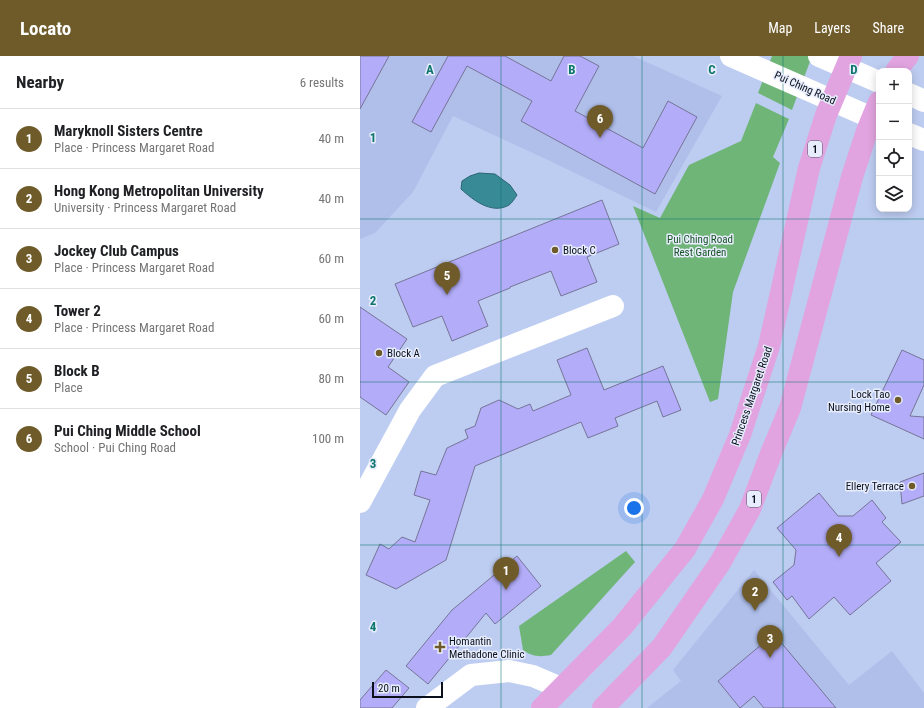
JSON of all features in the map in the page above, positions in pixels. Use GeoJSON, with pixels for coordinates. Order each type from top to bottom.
{"type":"FeatureCollection","features":[{"type":"Feature","properties":{"kind":"highway","name":"Princess Margaret Road"},"geometry":{"type":"LineString","coordinates":[[542,708],[627,621],[685,549],[713,500],[740,435],[769,346],[810,168],[826,115],[852,56]]}},
{"type":"Feature","properties":{"kind":"highway"},"geometry":{"type":"LineString","coordinates":[[894,68],[900,56]]}},
{"type":"Feature","properties":{"kind":"highway"},"geometry":{"type":"LineString","coordinates":[[898,68],[908,56]]}},
{"type":"Feature","properties":{"kind":"highway","name":"1"},"geometry":{"type":"LineString","coordinates":[[603,708],[662,647],[720,563],[750,508],[790,408],[852,177],[867,131],[878,104]]}},
{"type":"Feature","properties":{"kind":"street"},"geometry":{"type":"LineString","coordinates":[[819,56],[876,81]]}},
{"type":"Feature","properties":{"kind":"street","name":"Pui Ching Road"},"geometry":{"type":"LineString","coordinates":[[739,60],[876,120]]}},
{"type":"Feature","properties":{"kind":"street"},"geometry":{"type":"LineString","coordinates":[[912,95],[924,101]]}},
{"type":"Feature","properties":{"kind":"street"},"geometry":{"type":"LineString","coordinates":[[912,135],[924,140]]}},
{"type":"Feature","properties":{"kind":"street"},"geometry":{"type":"LineString","coordinates":[[360,502],[410,410],[435,376],[613,306]]}},
{"type":"Feature","properties":{"kind":"street"},"geometry":{"type":"LineString","coordinates":[[427,708],[471,675],[509,671],[533,676],[561,688]]}},
{"type":"Feature","properties":{"kind":"shaded area"},"geometry":{"type":"Polygon","coordinates":[[[360,56],[633,56],[722,96],[656,212],[453,116],[413,192],[375,233],[360,239],[360,56]]]}},
{"type":"Feature","properties":{"kind":"shaded area"},"geometry":{"type":"Polygon","coordinates":[[[479,173],[495,174],[510,185],[517,195],[509,205],[503,208],[490,207],[477,202],[461,189],[462,181],[479,173]]]}},
{"type":"Feature","properties":{"kind":"shaded area"},"geometry":{"type":"Polygon","coordinates":[[[754,570],[849,685],[892,651],[924,693],[924,708],[647,708],[681,681],[673,670],[754,570]]]}},
{"type":"Feature","properties":{"kind":"green space"},"geometry":{"type":"Polygon","coordinates":[[[772,56],[812,56],[792,110],[758,93],[772,56]]]}},
{"type":"Feature","properties":{"kind":"green space","name":"Pui Ching Road Rest Garden"},"geometry":{"type":"Polygon","coordinates":[[[756,103],[789,119],[773,157],[780,163],[733,292],[718,399],[710,402],[633,206],[660,218],[689,165],[741,141],[756,103]]]}},
{"type":"Feature","properties":{"kind":"green space"},"geometry":{"type":"Polygon","coordinates":[[[626,551],[635,562],[551,655],[537,656],[523,650],[519,626],[626,551]]]}},
{"type":"Feature","properties":{"kind":"building"},"geometry":{"type":"Polygon","coordinates":[[[360,56],[389,56],[360,109],[360,56]]]}},
{"type":"Feature","properties":{"kind":"building"},"geometry":{"type":"Polygon","coordinates":[[[448,56],[505,56],[551,81],[564,56],[580,56],[599,66],[575,111],[643,148],[668,101],[697,117],[655,194],[521,121],[532,101],[467,66],[431,132],[412,122],[448,56]]]}},
{"type":"Feature","properties":{"kind":"building"},"geometry":{"type":"Polygon","coordinates":[[[602,200],[619,244],[587,257],[597,282],[561,296],[551,271],[510,287],[478,301],[488,326],[452,341],[442,316],[413,327],[395,284],[602,200]]]}},
{"type":"Feature","properties":{"kind":"building","name":"Block A"},"geometry":{"type":"Polygon","coordinates":[[[360,307],[407,339],[388,367],[409,382],[386,415],[360,397],[360,307]]]}},
{"type":"Feature","properties":{"kind":"building"},"geometry":{"type":"Polygon","coordinates":[[[587,348],[604,390],[663,366],[681,410],[663,417],[657,401],[615,418],[618,426],[588,438],[581,422],[475,466],[446,560],[396,589],[366,575],[380,544],[389,549],[402,537],[415,542],[430,500],[414,495],[421,471],[436,475],[447,448],[468,438],[465,430],[475,426],[481,408],[499,400],[518,409],[530,404],[533,411],[571,395],[557,360],[587,348]]]}},
{"type":"Feature","properties":{"kind":"building","name":"Lock Tao Nursing Home"},"geometry":{"type":"Polygon","coordinates":[[[902,350],[924,360],[924,385],[910,416],[924,417],[924,439],[871,415],[902,350]]]}},
{"type":"Feature","properties":{"kind":"building","name":"Ellery Terrace"},"geometry":{"type":"Polygon","coordinates":[[[924,473],[924,496],[902,504],[900,482],[924,473]]]}},
{"type":"Feature","properties":{"kind":"building"},"geometry":{"type":"Polygon","coordinates":[[[819,493],[838,516],[853,516],[872,500],[886,518],[882,522],[901,542],[876,563],[891,581],[850,615],[834,597],[809,619],[792,596],[787,600],[773,582],[794,565],[796,550],[777,528],[819,493]]]}},
{"type":"Feature","properties":{"kind":"building"},"geometry":{"type":"Polygon","coordinates":[[[517,556],[541,586],[495,624],[486,613],[428,684],[406,666],[452,610],[517,556]]]}},
{"type":"Feature","properties":{"kind":"building"},"geometry":{"type":"Polygon","coordinates":[[[774,634],[836,708],[764,708],[754,696],[740,708],[718,681],[774,634]]]}},
{"type":"Feature","properties":{"kind":"building"},"geometry":{"type":"Polygon","coordinates":[[[386,670],[409,688],[392,708],[360,708],[360,700],[386,670]]]}},
{"type":"Feature","properties":{"kind":"place","name":"Pui Ching Middle School"},"geometry":{"type":"Point","coordinates":[600,138]}},
{"type":"Feature","properties":{"kind":"place","name":"Block C"},"geometry":{"type":"Point","coordinates":[555,250]}},
{"type":"Feature","properties":{"kind":"place","name":"Block B"},"geometry":{"type":"Point","coordinates":[447,295]}},
{"type":"Feature","properties":{"kind":"place","name":"Block A"},"geometry":{"type":"Point","coordinates":[379,353]}},
{"type":"Feature","properties":{"kind":"place","name":"Lock Tao Nursing Home"},"geometry":{"type":"Point","coordinates":[898,400]}},
{"type":"Feature","properties":{"kind":"place","name":"Ellery Terrace"},"geometry":{"type":"Point","coordinates":[912,486]}},
{"type":"Feature","properties":{"kind":"place","name":"Tower 2"},"geometry":{"type":"Point","coordinates":[839,557]}},
{"type":"Feature","properties":{"kind":"place","name":"Maryknoll Sisters Centre"},"geometry":{"type":"Point","coordinates":[506,590]}},
{"type":"Feature","properties":{"kind":"place","name":"Hong Kong Metropolitan University"},"geometry":{"type":"Point","coordinates":[755,611]}},
{"type":"Feature","properties":{"kind":"place","name":"Homantin Methadone Clinic"},"geometry":{"type":"Point","coordinates":[440,647]}},
{"type":"Feature","properties":{"kind":"place","name":"Jockey Club Campus"},"geometry":{"type":"Point","coordinates":[770,658]}}]}
